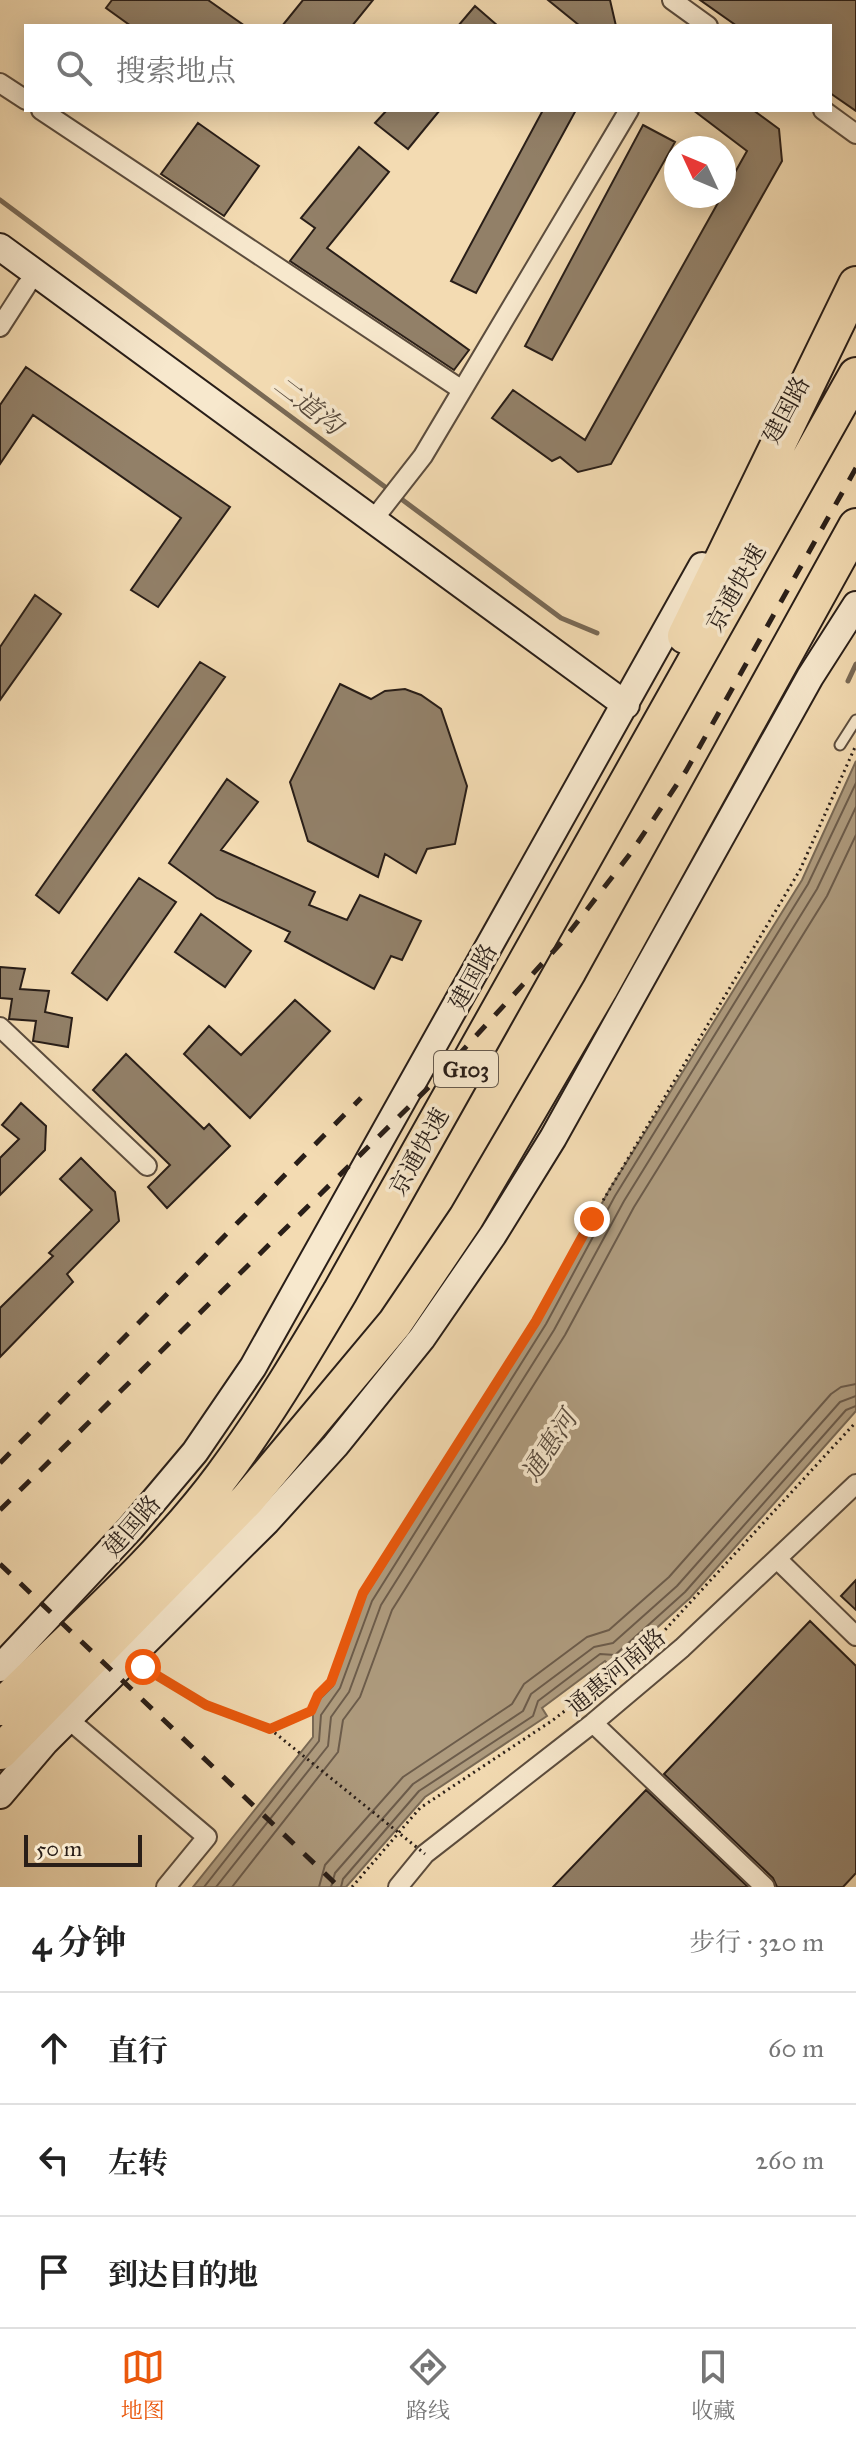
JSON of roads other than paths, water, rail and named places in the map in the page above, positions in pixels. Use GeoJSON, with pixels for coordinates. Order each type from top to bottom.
{"type":"FeatureCollection","features":[{"type":"Feature","properties":{"kind":"highway"},"geometry":{"type":"LineString","coordinates":[[621,792],[678,650],[856,283]]}},
{"type":"Feature","properties":{"kind":"highway","name":"京通快速"},"geometry":{"type":"LineString","coordinates":[[0,1708],[153,1555],[221,1478],[280,1393],[340,1292],[856,375]]}},
{"type":"Feature","properties":{"kind":"highway"},"geometry":{"type":"LineString","coordinates":[[0,1752],[247,1500],[395,1323],[466,1218],[600,989],[856,526]]}},
{"type":"Feature","properties":{"kind":"highway"},"geometry":{"type":"LineString","coordinates":[[785,653],[856,555]]}},
{"type":"Feature","properties":{"kind":"main road"},"geometry":{"type":"LineString","coordinates":[[0,247],[380,512],[623,712]]}},
{"type":"Feature","properties":{"kind":"main road"},"geometry":{"type":"LineString","coordinates":[[0,266],[623,712]]}},
{"type":"Feature","properties":{"kind":"main road","name":"建国路"},"geometry":{"type":"LineString","coordinates":[[0,1668],[131,1528],[195,1452],[253,1367],[623,712],[856,283]]}},
{"type":"Feature","properties":{"kind":"main road"},"geometry":{"type":"LineString","coordinates":[[0,1795],[68,1719],[267,1521],[390,1377],[493,1235],[553,1138],[810,677],[856,605]]}},
{"type":"Feature","properties":{"kind":"main road"},"geometry":{"type":"LineString","coordinates":[[390,1377],[466,1218]]}},
{"type":"Feature","properties":{"kind":"street"},"geometry":{"type":"LineString","coordinates":[[679,12],[704,24]]}},
{"type":"Feature","properties":{"kind":"street"},"geometry":{"type":"LineString","coordinates":[[0,83],[24,99]]}},
{"type":"Feature","properties":{"kind":"street"},"geometry":{"type":"LineString","coordinates":[[44,112],[462,390]]}},
{"type":"Feature","properties":{"kind":"street"},"geometry":{"type":"LineString","coordinates":[[380,512],[411,474],[628,112]]}},
{"type":"Feature","properties":{"kind":"street"},"geometry":{"type":"LineString","coordinates":[[826,112],[856,134]]}},
{"type":"Feature","properties":{"kind":"street"},"geometry":{"type":"LineString","coordinates":[[0,327],[27,285]]}},
{"type":"Feature","properties":{"kind":"street"},"geometry":{"type":"LineString","coordinates":[[0,1027],[147,1166]]}},
{"type":"Feature","properties":{"kind":"street","name":"通惠河南路"},"geometry":{"type":"LineString","coordinates":[[400,1887],[425,1854],[593,1723],[682,1648],[856,1484]]}},
{"type":"Feature","properties":{"kind":"street"},"geometry":{"type":"LineString","coordinates":[[777,1559],[856,1636]]}},
{"type":"Feature","properties":{"kind":"street"},"geometry":{"type":"LineString","coordinates":[[68,1719],[207,1837],[166,1887]]}},
{"type":"Feature","properties":{"kind":"street"},"geometry":{"type":"LineString","coordinates":[[593,1723],[765,1887]]}},
{"type":"Feature","properties":{"kind":"lane"},"geometry":{"type":"LineString","coordinates":[[840,745],[856,720]]}},
{"type":"Feature","properties":{"kind":"water","name":"通惠河"},"geometry":{"type":"Polygon","coordinates":[[[856,761],[856,1411],[690,1598],[612,1668],[605,1661],[542,1708],[547,1716],[425,1797],[346,1887],[193,1887],[313,1737],[313,1714],[319,1700],[333,1686],[364,1598],[539,1320],[608,1192],[802,880],[856,761]]]}},
{"type":"Feature","properties":{"kind":"waterway","name":"二道沟"},"geometry":{"type":"LineString","coordinates":[[0,200],[561,618],[597,633]]}},
{"type":"Feature","properties":{"kind":"waterway","name":"二道沟"},"geometry":{"type":"LineString","coordinates":[[848,681],[856,664]]}},
{"type":"Feature","properties":{"kind":"railway"},"geometry":{"type":"LineString","coordinates":[[0,1510],[431,1085],[561,943],[630,854],[686,771],[856,468]]}},
{"type":"Feature","properties":{"kind":"railway"},"geometry":{"type":"LineString","coordinates":[[0,1463],[361,1098]]}},
{"type":"Feature","properties":{"kind":"railway"},"geometry":{"type":"LineString","coordinates":[[0,1564],[339,1887]]}}]}
